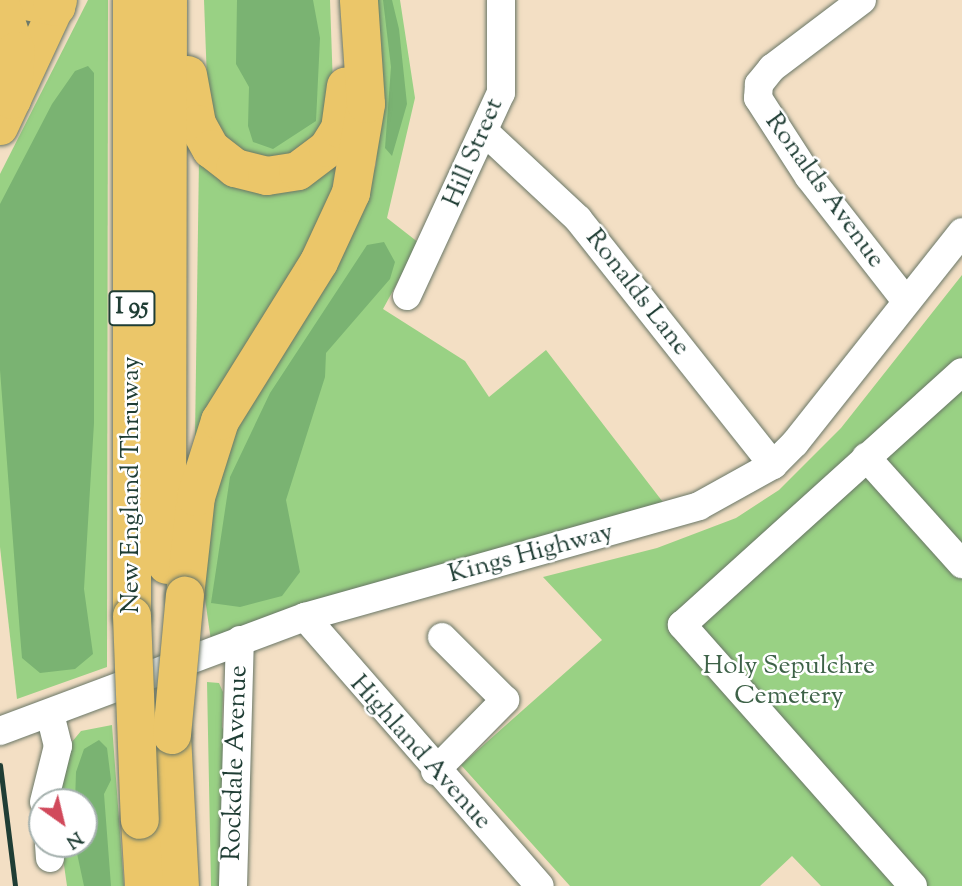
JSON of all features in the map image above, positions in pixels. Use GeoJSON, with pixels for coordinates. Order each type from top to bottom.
{"type":"FeatureCollection","features":[{"type":"Feature","properties":{"kind":"highway","name":"New England Thruway"},"geometry":{"type":"LineString","coordinates":[[132,0],[132,616],[139,821],[144,886]]}},
{"type":"Feature","properties":{"kind":"highway","name":"New England Thruway"},"geometry":{"type":"LineString","coordinates":[[168,0],[176,599]]}},
{"type":"Feature","properties":{"kind":"highway"},"geometry":{"type":"LineString","coordinates":[[176,0],[203,138],[235,168],[267,176],[310,164],[340,129],[346,87],[338,0]]}},
{"type":"Feature","properties":{"kind":"highway"},"geometry":{"type":"LineString","coordinates":[[180,886],[172,734],[176,599],[196,497],[210,445],[259,350],[332,241],[351,192],[366,104],[359,0]]}},
{"type":"Feature","properties":{"kind":"highway"},"geometry":{"type":"LineString","coordinates":[[0,3],[16,51],[6,114]]}},
{"type":"Feature","properties":{"kind":"main road"},"geometry":{"type":"LineString","coordinates":[[6,114],[47,2]]}},
{"type":"Feature","properties":{"kind":"street","name":"Hill Street"},"geometry":{"type":"LineString","coordinates":[[407,296],[487,134],[503,72],[501,0]]}},
{"type":"Feature","properties":{"kind":"street","name":"Ronalds Avenue"},"geometry":{"type":"LineString","coordinates":[[862,0],[772,68],[759,84],[758,98],[801,166],[905,300]]}},
{"type":"Feature","properties":{"kind":"street","name":"Ronalds Lane"},"geometry":{"type":"LineString","coordinates":[[487,134],[578,219],[773,465]]}},
{"type":"Feature","properties":{"kind":"street","name":"Kings Highway"},"geometry":{"type":"LineString","coordinates":[[0,731],[304,617],[655,522],[773,465],[962,232]]}},
{"type":"Feature","properties":{"kind":"street"},"geometry":{"type":"LineString","coordinates":[[914,886],[682,625],[962,372]]}},
{"type":"Feature","properties":{"kind":"street"},"geometry":{"type":"LineString","coordinates":[[866,457],[962,564]]}},
{"type":"Feature","properties":{"kind":"street","name":"Highland Avenue"},"geometry":{"type":"LineString","coordinates":[[304,617],[435,771],[540,886]]}},
{"type":"Feature","properties":{"kind":"street"},"geometry":{"type":"LineString","coordinates":[[435,771],[505,700],[442,637]]}},
{"type":"Feature","properties":{"kind":"street","name":"Rockdale Avenue"},"geometry":{"type":"LineString","coordinates":[[233,886],[240,640]]}},
{"type":"Feature","properties":{"kind":"street"},"geometry":{"type":"LineString","coordinates":[[48,788],[58,746],[50,712]]}},
{"type":"Feature","properties":{"kind":"green space"},"geometry":{"type":"Polygon","coordinates":[[[88,0],[108,0],[107,667],[17,699],[0,547],[0,174],[88,0]]]}},
{"type":"Feature","properties":{"kind":"green space"},"geometry":{"type":"Polygon","coordinates":[[[204,0],[330,0],[334,116],[305,148],[270,164],[238,156],[208,108],[204,0]]]}},
{"type":"Feature","properties":{"kind":"green space"},"geometry":{"type":"Polygon","coordinates":[[[237,0],[313,0],[320,38],[316,121],[273,149],[253,142],[248,126],[249,87],[236,64],[237,0]]]}},
{"type":"Feature","properties":{"kind":"green space"},"geometry":{"type":"Polygon","coordinates":[[[373,0],[400,0],[415,98],[387,218],[419,243],[383,309],[465,361],[489,397],[546,350],[669,510],[211,641],[197,542],[222,443],[343,253],[376,165],[380,74],[373,0]]]}},
{"type":"Feature","properties":{"kind":"green space"},"geometry":{"type":"Polygon","coordinates":[[[383,0],[392,0],[399,29],[407,104],[392,156],[385,148],[391,67],[383,0]]]}},
{"type":"Feature","properties":{"kind":"green space"},"geometry":{"type":"Polygon","coordinates":[[[88,66],[94,73],[94,423],[84,589],[93,654],[75,669],[40,673],[22,658],[0,370],[0,204],[52,104],[75,71],[88,66]]]}},
{"type":"Feature","properties":{"kind":"green space"},"geometry":{"type":"Polygon","coordinates":[[[338,155],[322,248],[195,437],[199,159],[338,155]]]}},
{"type":"Feature","properties":{"kind":"green space"},"geometry":{"type":"Polygon","coordinates":[[[384,242],[395,262],[390,279],[326,353],[325,377],[286,500],[300,572],[282,596],[240,607],[211,603],[230,477],[270,393],[367,245],[384,242]]]}},
{"type":"Feature","properties":{"kind":"green space","name":"Holy Sepulchre Cemetery"},"geometry":{"type":"Polygon","coordinates":[[[962,275],[962,886],[821,886],[792,856],[760,886],[570,886],[461,765],[602,640],[543,577],[657,548],[736,518],[779,490],[841,428],[962,275]]]}},
{"type":"Feature","properties":{"kind":"green space"},"geometry":{"type":"Polygon","coordinates":[[[207,682],[219,683],[223,692],[222,727],[229,742],[230,886],[211,886],[207,682]]]}},
{"type":"Feature","properties":{"kind":"green space"},"geometry":{"type":"Polygon","coordinates":[[[112,725],[124,886],[67,886],[63,858],[98,858],[98,788],[60,788],[71,743],[81,731],[112,725]]]}},
{"type":"Feature","properties":{"kind":"green space"},"geometry":{"type":"Polygon","coordinates":[[[99,740],[107,748],[111,780],[104,794],[111,886],[84,886],[78,858],[98,858],[98,788],[75,788],[76,772],[84,749],[99,740]]]}},
{"type":"Feature","properties":{"kind":"railway"},"geometry":{"type":"LineString","coordinates":[[0,765],[15,886]]}}]}
